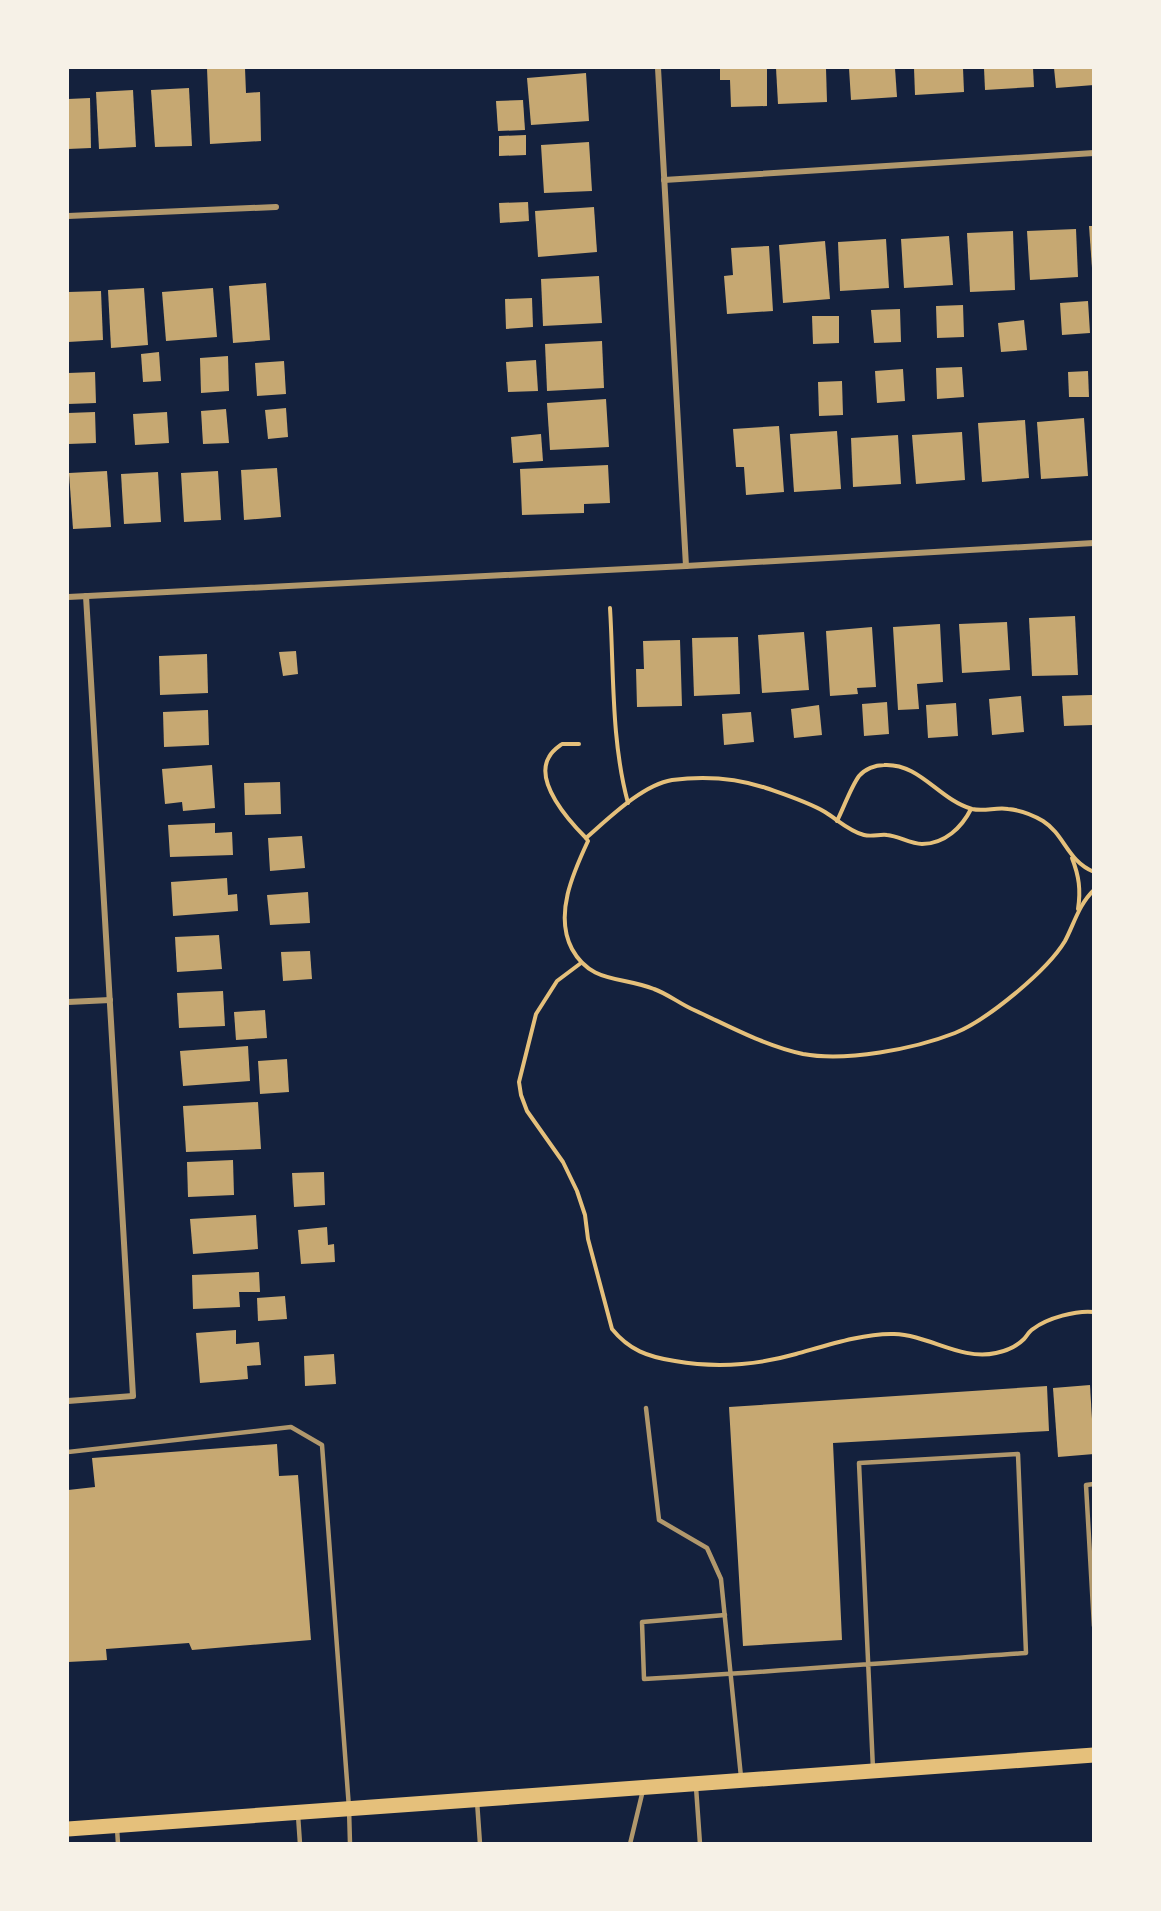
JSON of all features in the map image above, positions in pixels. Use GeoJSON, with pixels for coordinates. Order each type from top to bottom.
{"type":"FeatureCollection","features":[{"type":"Feature","properties":{"kind":"main road"},"geometry":{"type":"LineString","coordinates":[[68,1829],[1094,1755]]}},
{"type":"Feature","properties":{"kind":"street"},"geometry":{"type":"LineString","coordinates":[[658,68],[686,566]]}},
{"type":"Feature","properties":{"kind":"street"},"geometry":{"type":"LineString","coordinates":[[664,180],[1094,153]]}},
{"type":"Feature","properties":{"kind":"street"},"geometry":{"type":"LineString","coordinates":[[68,216],[276,207]]}},
{"type":"Feature","properties":{"kind":"street"},"geometry":{"type":"LineString","coordinates":[[68,597],[1094,543]]}},
{"type":"Feature","properties":{"kind":"street"},"geometry":{"type":"LineString","coordinates":[[68,1401],[133,1396],[86,596]]}},
{"type":"Feature","properties":{"kind":"street"},"geometry":{"type":"LineString","coordinates":[[68,1002],[110,1000]]}},
{"type":"Feature","properties":{"kind":"lane"},"geometry":{"type":"LineString","coordinates":[[646,1408],[659,1520],[707,1548],[721,1579],[741,1780]]}},
{"type":"Feature","properties":{"kind":"lane"},"geometry":{"type":"LineString","coordinates":[[68,1452],[291,1427],[322,1445],[350,1844]]}},
{"type":"Feature","properties":{"kind":"lane"},"geometry":{"type":"LineString","coordinates":[[725,1615],[642,1622],[644,1679],[731,1674],[868,1664],[1026,1653],[1018,1454],[859,1463],[868,1664],[873,1771]]}},
{"type":"Feature","properties":{"kind":"lane"},"geometry":{"type":"LineString","coordinates":[[1094,1484],[1086,1485],[1094,1626]]}},
{"type":"Feature","properties":{"kind":"lane"},"geometry":{"type":"LineString","coordinates":[[696,1784],[700,1844]]}},
{"type":"Feature","properties":{"kind":"lane"},"geometry":{"type":"LineString","coordinates":[[630,1844],[643,1788]]}},
{"type":"Feature","properties":{"kind":"lane"},"geometry":{"type":"LineString","coordinates":[[477,1799],[480,1844]]}},
{"type":"Feature","properties":{"kind":"lane"},"geometry":{"type":"LineString","coordinates":[[298,1812],[300,1844]]}},
{"type":"Feature","properties":{"kind":"lane"},"geometry":{"type":"LineString","coordinates":[[117,1825],[118,1844]]}},
{"type":"Feature","properties":{"kind":"path"},"geometry":{"type":"LineString","coordinates":[[610,608],[617,746],[621,777],[628,803]]}},
{"type":"Feature","properties":{"kind":"path"},"geometry":{"type":"LineString","coordinates":[[579,744],[562,744],[549,755],[544,767],[546,780],[554,798],[570,823],[588,841],[577,864],[568,892],[565,914],[571,947],[581,963],[596,974],[634,982],[656,990],[697,1012],[804,1054],[839,1056],[882,1052],[920,1045],[957,1032],[1018,992],[1046,964],[1064,942],[1077,913],[1094,890]]}},
{"type":"Feature","properties":{"kind":"path"},"geometry":{"type":"LineString","coordinates":[[837,821],[860,774],[876,765],[895,764],[912,770],[954,800],[971,809],[984,811],[1007,808],[1026,813],[1043,821],[1058,835],[1072,857],[1081,890],[1077,913]]}},
{"type":"Feature","properties":{"kind":"path"},"geometry":{"type":"LineString","coordinates":[[586,838],[628,803],[669,781],[726,779],[765,788],[825,812],[837,821],[865,835],[888,835],[923,844],[942,839],[955,832],[965,821],[971,809]]}},
{"type":"Feature","properties":{"kind":"path"},"geometry":{"type":"LineString","coordinates":[[1072,857],[1094,872]]}},
{"type":"Feature","properties":{"kind":"path"},"geometry":{"type":"LineString","coordinates":[[581,963],[557,981],[536,1014],[519,1082],[521,1095],[530,1118],[562,1162],[577,1191],[585,1215],[612,1329],[634,1350],[653,1358],[686,1363],[750,1364],[832,1343],[892,1333],[929,1340],[957,1351],[994,1354],[1008,1349],[1023,1340],[1033,1329],[1053,1319],[1086,1311],[1094,1312]]}},
{"type":"Feature","properties":{"kind":"building"},"geometry":{"type":"Polygon","coordinates":[[[207,68],[245,68],[246,93],[260,92],[261,141],[210,144],[207,68]]]}},
{"type":"Feature","properties":{"kind":"building"},"geometry":{"type":"Polygon","coordinates":[[[720,68],[767,68],[767,106],[731,107],[730,80],[720,80],[720,68]]]}},
{"type":"Feature","properties":{"kind":"building"},"geometry":{"type":"Polygon","coordinates":[[[776,68],[826,68],[827,102],[778,104],[776,68]]]}},
{"type":"Feature","properties":{"kind":"building"},"geometry":{"type":"Polygon","coordinates":[[[849,68],[895,68],[897,97],[851,100],[849,68]]]}},
{"type":"Feature","properties":{"kind":"building"},"geometry":{"type":"Polygon","coordinates":[[[914,68],[963,68],[964,92],[915,95],[914,68]]]}},
{"type":"Feature","properties":{"kind":"building"},"geometry":{"type":"Polygon","coordinates":[[[984,68],[1033,68],[1034,87],[985,90],[984,68]]]}},
{"type":"Feature","properties":{"kind":"building"},"geometry":{"type":"Polygon","coordinates":[[[1054,68],[1094,68],[1094,85],[1056,88],[1054,68]]]}},
{"type":"Feature","properties":{"kind":"building"},"geometry":{"type":"Polygon","coordinates":[[[586,73],[589,121],[531,125],[527,78],[586,73]]]}},
{"type":"Feature","properties":{"kind":"building"},"geometry":{"type":"Polygon","coordinates":[[[189,88],[192,146],[155,147],[151,90],[189,88]]]}},
{"type":"Feature","properties":{"kind":"building"},"geometry":{"type":"Polygon","coordinates":[[[133,90],[136,147],[99,149],[96,92],[133,90]]]}},
{"type":"Feature","properties":{"kind":"building"},"geometry":{"type":"Polygon","coordinates":[[[90,98],[91,148],[68,149],[68,99],[90,98]]]}},
{"type":"Feature","properties":{"kind":"building"},"geometry":{"type":"Polygon","coordinates":[[[523,100],[525,130],[498,131],[496,101],[523,100]]]}},
{"type":"Feature","properties":{"kind":"building"},"geometry":{"type":"Polygon","coordinates":[[[526,135],[526,155],[499,156],[499,136],[526,135]]]}},
{"type":"Feature","properties":{"kind":"building"},"geometry":{"type":"Polygon","coordinates":[[[589,142],[592,191],[544,193],[541,145],[589,142]]]}},
{"type":"Feature","properties":{"kind":"building"},"geometry":{"type":"Polygon","coordinates":[[[528,202],[529,221],[500,223],[499,203],[528,202]]]}},
{"type":"Feature","properties":{"kind":"building"},"geometry":{"type":"Polygon","coordinates":[[[594,207],[597,252],[538,257],[535,211],[594,207]]]}},
{"type":"Feature","properties":{"kind":"building"},"geometry":{"type":"Polygon","coordinates":[[[1089,226],[1094,226],[1094,268],[1092,268],[1089,226]]]}},
{"type":"Feature","properties":{"kind":"building"},"geometry":{"type":"Polygon","coordinates":[[[1076,229],[1078,277],[1030,280],[1027,231],[1076,229]]]}},
{"type":"Feature","properties":{"kind":"building"},"geometry":{"type":"Polygon","coordinates":[[[1013,231],[1015,290],[970,292],[967,233],[1013,231]]]}},
{"type":"Feature","properties":{"kind":"building"},"geometry":{"type":"Polygon","coordinates":[[[949,236],[953,285],[904,288],[901,239],[949,236]]]}},
{"type":"Feature","properties":{"kind":"building"},"geometry":{"type":"Polygon","coordinates":[[[886,239],[889,288],[840,291],[838,242],[886,239]]]}},
{"type":"Feature","properties":{"kind":"building"},"geometry":{"type":"Polygon","coordinates":[[[825,241],[830,299],[783,303],[779,245],[825,241]]]}},
{"type":"Feature","properties":{"kind":"building"},"geometry":{"type":"Polygon","coordinates":[[[769,246],[773,311],[727,314],[724,276],[733,275],[731,248],[769,246]]]}},
{"type":"Feature","properties":{"kind":"building"},"geometry":{"type":"Polygon","coordinates":[[[599,276],[602,323],[543,326],[541,279],[599,276]]]}},
{"type":"Feature","properties":{"kind":"building"},"geometry":{"type":"Polygon","coordinates":[[[266,283],[270,340],[233,343],[229,286],[266,283]]]}},
{"type":"Feature","properties":{"kind":"building"},"geometry":{"type":"Polygon","coordinates":[[[144,288],[148,345],[111,348],[108,290],[144,288]]]}},
{"type":"Feature","properties":{"kind":"building"},"geometry":{"type":"Polygon","coordinates":[[[213,288],[217,337],[166,341],[162,292],[213,288]]]}},
{"type":"Feature","properties":{"kind":"building"},"geometry":{"type":"Polygon","coordinates":[[[101,291],[103,340],[68,342],[68,292],[101,291]]]}},
{"type":"Feature","properties":{"kind":"building"},"geometry":{"type":"Polygon","coordinates":[[[532,298],[533,327],[506,329],[505,299],[532,298]]]}},
{"type":"Feature","properties":{"kind":"building"},"geometry":{"type":"Polygon","coordinates":[[[1088,301],[1090,333],[1062,335],[1060,303],[1088,301]]]}},
{"type":"Feature","properties":{"kind":"building"},"geometry":{"type":"Polygon","coordinates":[[[963,305],[964,337],[937,338],[936,306],[963,305]]]}},
{"type":"Feature","properties":{"kind":"building"},"geometry":{"type":"Polygon","coordinates":[[[900,309],[901,342],[874,343],[871,310],[900,309]]]}},
{"type":"Feature","properties":{"kind":"building"},"geometry":{"type":"Polygon","coordinates":[[[812,316],[839,316],[839,343],[813,344],[812,316]]]}},
{"type":"Feature","properties":{"kind":"building"},"geometry":{"type":"Polygon","coordinates":[[[1024,320],[1027,350],[1001,352],[998,323],[1024,320]]]}},
{"type":"Feature","properties":{"kind":"building"},"geometry":{"type":"Polygon","coordinates":[[[602,341],[604,388],[547,391],[545,344],[602,341]]]}},
{"type":"Feature","properties":{"kind":"building"},"geometry":{"type":"Polygon","coordinates":[[[159,352],[161,381],[143,382],[141,354],[159,352]]]}},
{"type":"Feature","properties":{"kind":"building"},"geometry":{"type":"Polygon","coordinates":[[[228,356],[229,391],[201,393],[200,358],[228,356]]]}},
{"type":"Feature","properties":{"kind":"building"},"geometry":{"type":"Polygon","coordinates":[[[536,360],[538,391],[508,392],[506,362],[536,360]]]}},
{"type":"Feature","properties":{"kind":"building"},"geometry":{"type":"Polygon","coordinates":[[[284,361],[286,394],[257,396],[255,363],[284,361]]]}},
{"type":"Feature","properties":{"kind":"building"},"geometry":{"type":"Polygon","coordinates":[[[962,367],[964,397],[937,399],[936,368],[962,367]]]}},
{"type":"Feature","properties":{"kind":"building"},"geometry":{"type":"Polygon","coordinates":[[[903,369],[905,401],[877,403],[875,371],[903,369]]]}},
{"type":"Feature","properties":{"kind":"building"},"geometry":{"type":"Polygon","coordinates":[[[1088,371],[1089,397],[1069,397],[1068,372],[1088,371]]]}},
{"type":"Feature","properties":{"kind":"building"},"geometry":{"type":"Polygon","coordinates":[[[95,372],[96,403],[68,404],[68,373],[95,372]]]}},
{"type":"Feature","properties":{"kind":"building"},"geometry":{"type":"Polygon","coordinates":[[[842,381],[843,415],[819,416],[818,382],[842,381]]]}},
{"type":"Feature","properties":{"kind":"building"},"geometry":{"type":"Polygon","coordinates":[[[606,399],[609,447],[550,450],[547,403],[606,399]]]}},
{"type":"Feature","properties":{"kind":"building"},"geometry":{"type":"Polygon","coordinates":[[[286,408],[288,437],[268,439],[265,410],[286,408]]]}},
{"type":"Feature","properties":{"kind":"building"},"geometry":{"type":"Polygon","coordinates":[[[226,409],[229,443],[203,444],[201,411],[226,409]]]}},
{"type":"Feature","properties":{"kind":"building"},"geometry":{"type":"Polygon","coordinates":[[[95,412],[96,443],[68,444],[68,413],[95,412]]]}},
{"type":"Feature","properties":{"kind":"building"},"geometry":{"type":"Polygon","coordinates":[[[167,412],[169,443],[135,445],[133,414],[167,412]]]}},
{"type":"Feature","properties":{"kind":"building"},"geometry":{"type":"Polygon","coordinates":[[[1084,418],[1088,476],[1041,479],[1037,422],[1084,418]]]}},
{"type":"Feature","properties":{"kind":"building"},"geometry":{"type":"Polygon","coordinates":[[[1025,420],[1029,478],[982,482],[978,423],[1025,420]]]}},
{"type":"Feature","properties":{"kind":"building"},"geometry":{"type":"Polygon","coordinates":[[[779,426],[784,492],[746,495],[744,467],[736,467],[733,429],[779,426]]]}},
{"type":"Feature","properties":{"kind":"building"},"geometry":{"type":"Polygon","coordinates":[[[837,431],[841,489],[794,492],[790,434],[837,431]]]}},
{"type":"Feature","properties":{"kind":"building"},"geometry":{"type":"Polygon","coordinates":[[[962,432],[965,480],[916,484],[912,435],[962,432]]]}},
{"type":"Feature","properties":{"kind":"building"},"geometry":{"type":"Polygon","coordinates":[[[541,434],[543,461],[513,463],[511,437],[541,434]]]}},
{"type":"Feature","properties":{"kind":"building"},"geometry":{"type":"Polygon","coordinates":[[[898,435],[901,484],[853,487],[851,438],[898,435]]]}},
{"type":"Feature","properties":{"kind":"building"},"geometry":{"type":"Polygon","coordinates":[[[608,465],[610,503],[584,504],[584,513],[522,515],[520,469],[608,465]]]}},
{"type":"Feature","properties":{"kind":"building"},"geometry":{"type":"Polygon","coordinates":[[[277,468],[281,517],[244,520],[241,470],[277,468]]]}},
{"type":"Feature","properties":{"kind":"building"},"geometry":{"type":"Polygon","coordinates":[[[107,471],[111,527],[73,529],[69,473],[107,471]]]}},
{"type":"Feature","properties":{"kind":"building"},"geometry":{"type":"Polygon","coordinates":[[[218,471],[221,520],[184,522],[181,473],[218,471]]]}},
{"type":"Feature","properties":{"kind":"building"},"geometry":{"type":"Polygon","coordinates":[[[158,472],[161,522],[124,524],[121,474],[158,472]]]}},
{"type":"Feature","properties":{"kind":"building"},"geometry":{"type":"Polygon","coordinates":[[[1075,616],[1078,675],[1032,676],[1029,618],[1075,616]]]}},
{"type":"Feature","properties":{"kind":"building"},"geometry":{"type":"Polygon","coordinates":[[[1007,622],[1010,670],[962,673],[959,624],[1007,622]]]}},
{"type":"Feature","properties":{"kind":"building"},"geometry":{"type":"Polygon","coordinates":[[[940,624],[943,682],[917,684],[919,709],[898,710],[893,627],[940,624]]]}},
{"type":"Feature","properties":{"kind":"building"},"geometry":{"type":"Polygon","coordinates":[[[872,627],[876,687],[857,688],[858,694],[830,696],[826,631],[872,627]]]}},
{"type":"Feature","properties":{"kind":"building"},"geometry":{"type":"Polygon","coordinates":[[[804,632],[809,690],[762,693],[758,635],[804,632]]]}},
{"type":"Feature","properties":{"kind":"building"},"geometry":{"type":"Polygon","coordinates":[[[738,637],[740,694],[694,696],[692,638],[738,637]]]}},
{"type":"Feature","properties":{"kind":"building"},"geometry":{"type":"Polygon","coordinates":[[[680,640],[682,706],[637,707],[636,669],[644,669],[643,641],[680,640]]]}},
{"type":"Feature","properties":{"kind":"building"},"geometry":{"type":"Polygon","coordinates":[[[296,651],[298,674],[283,676],[279,652],[296,651]]]}},
{"type":"Feature","properties":{"kind":"building"},"geometry":{"type":"Polygon","coordinates":[[[207,654],[208,693],[160,695],[159,656],[207,654]]]}},
{"type":"Feature","properties":{"kind":"building"},"geometry":{"type":"Polygon","coordinates":[[[1092,695],[1093,725],[1064,726],[1062,696],[1092,695]]]}},
{"type":"Feature","properties":{"kind":"building"},"geometry":{"type":"Polygon","coordinates":[[[1021,696],[1024,732],[992,735],[989,699],[1021,696]]]}},
{"type":"Feature","properties":{"kind":"building"},"geometry":{"type":"Polygon","coordinates":[[[887,702],[889,734],[864,736],[862,704],[887,702]]]}},
{"type":"Feature","properties":{"kind":"building"},"geometry":{"type":"Polygon","coordinates":[[[956,703],[958,736],[928,738],[926,705],[956,703]]]}},
{"type":"Feature","properties":{"kind":"building"},"geometry":{"type":"Polygon","coordinates":[[[819,705],[822,735],[794,738],[791,709],[819,705]]]}},
{"type":"Feature","properties":{"kind":"building"},"geometry":{"type":"Polygon","coordinates":[[[208,710],[209,745],[164,747],[163,712],[208,710]]]}},
{"type":"Feature","properties":{"kind":"building"},"geometry":{"type":"Polygon","coordinates":[[[751,712],[754,742],[724,745],[722,714],[751,712]]]}},
{"type":"Feature","properties":{"kind":"building"},"geometry":{"type":"Polygon","coordinates":[[[212,765],[215,808],[183,811],[182,802],[165,804],[162,769],[212,765]]]}},
{"type":"Feature","properties":{"kind":"building"},"geometry":{"type":"Polygon","coordinates":[[[280,782],[281,814],[245,815],[244,783],[280,782]]]}},
{"type":"Feature","properties":{"kind":"building"},"geometry":{"type":"Polygon","coordinates":[[[215,823],[215,833],[232,832],[233,855],[170,857],[168,825],[215,823]]]}},
{"type":"Feature","properties":{"kind":"building"},"geometry":{"type":"Polygon","coordinates":[[[302,836],[305,868],[270,871],[268,838],[302,836]]]}},
{"type":"Feature","properties":{"kind":"building"},"geometry":{"type":"Polygon","coordinates":[[[227,878],[228,895],[237,894],[238,911],[173,916],[171,882],[227,878]]]}},
{"type":"Feature","properties":{"kind":"building"},"geometry":{"type":"Polygon","coordinates":[[[308,892],[310,923],[270,925],[267,895],[308,892]]]}},
{"type":"Feature","properties":{"kind":"building"},"geometry":{"type":"Polygon","coordinates":[[[219,935],[222,969],[177,972],[175,937],[219,935]]]}},
{"type":"Feature","properties":{"kind":"building"},"geometry":{"type":"Polygon","coordinates":[[[310,951],[312,979],[283,981],[281,952],[310,951]]]}},
{"type":"Feature","properties":{"kind":"building"},"geometry":{"type":"Polygon","coordinates":[[[223,991],[225,1026],[179,1028],[177,993],[223,991]]]}},
{"type":"Feature","properties":{"kind":"building"},"geometry":{"type":"Polygon","coordinates":[[[265,1010],[267,1038],[236,1040],[234,1012],[265,1010]]]}},
{"type":"Feature","properties":{"kind":"building"},"geometry":{"type":"Polygon","coordinates":[[[248,1046],[250,1081],[183,1086],[180,1051],[248,1046]]]}},
{"type":"Feature","properties":{"kind":"building"},"geometry":{"type":"Polygon","coordinates":[[[287,1059],[289,1092],[260,1094],[258,1061],[287,1059]]]}},
{"type":"Feature","properties":{"kind":"building"},"geometry":{"type":"Polygon","coordinates":[[[258,1102],[261,1149],[186,1152],[183,1106],[258,1102]]]}},
{"type":"Feature","properties":{"kind":"building"},"geometry":{"type":"Polygon","coordinates":[[[233,1160],[234,1195],[188,1197],[187,1162],[233,1160]]]}},
{"type":"Feature","properties":{"kind":"building"},"geometry":{"type":"Polygon","coordinates":[[[324,1172],[325,1205],[294,1207],[292,1173],[324,1172]]]}},
{"type":"Feature","properties":{"kind":"building"},"geometry":{"type":"Polygon","coordinates":[[[256,1215],[258,1249],[193,1254],[190,1219],[256,1215]]]}},
{"type":"Feature","properties":{"kind":"building"},"geometry":{"type":"Polygon","coordinates":[[[327,1227],[328,1245],[334,1244],[335,1262],[301,1264],[298,1230],[327,1227]]]}},
{"type":"Feature","properties":{"kind":"building"},"geometry":{"type":"Polygon","coordinates":[[[259,1272],[260,1292],[239,1292],[240,1307],[193,1309],[192,1275],[259,1272]]]}},
{"type":"Feature","properties":{"kind":"building"},"geometry":{"type":"Polygon","coordinates":[[[285,1296],[287,1319],[258,1321],[257,1298],[285,1296]]]}},
{"type":"Feature","properties":{"kind":"building"},"geometry":{"type":"Polygon","coordinates":[[[236,1330],[236,1344],[259,1342],[261,1365],[247,1366],[248,1379],[200,1383],[196,1333],[236,1330]]]}},
{"type":"Feature","properties":{"kind":"building"},"geometry":{"type":"Polygon","coordinates":[[[334,1354],[336,1384],[305,1386],[304,1356],[334,1354]]]}},
{"type":"Feature","properties":{"kind":"building"},"geometry":{"type":"Polygon","coordinates":[[[1090,1385],[1094,1454],[1058,1457],[1053,1388],[1090,1385]]]}},
{"type":"Feature","properties":{"kind":"building"},"geometry":{"type":"Polygon","coordinates":[[[1047,1386],[1049,1431],[833,1443],[842,1640],[743,1646],[729,1407],[1047,1386]]]}},
{"type":"Feature","properties":{"kind":"building"},"geometry":{"type":"Polygon","coordinates":[[[277,1444],[279,1476],[298,1475],[311,1640],[192,1650],[189,1643],[106,1649],[107,1660],[68,1662],[68,1490],[95,1487],[92,1458],[277,1444]]]}}]}
